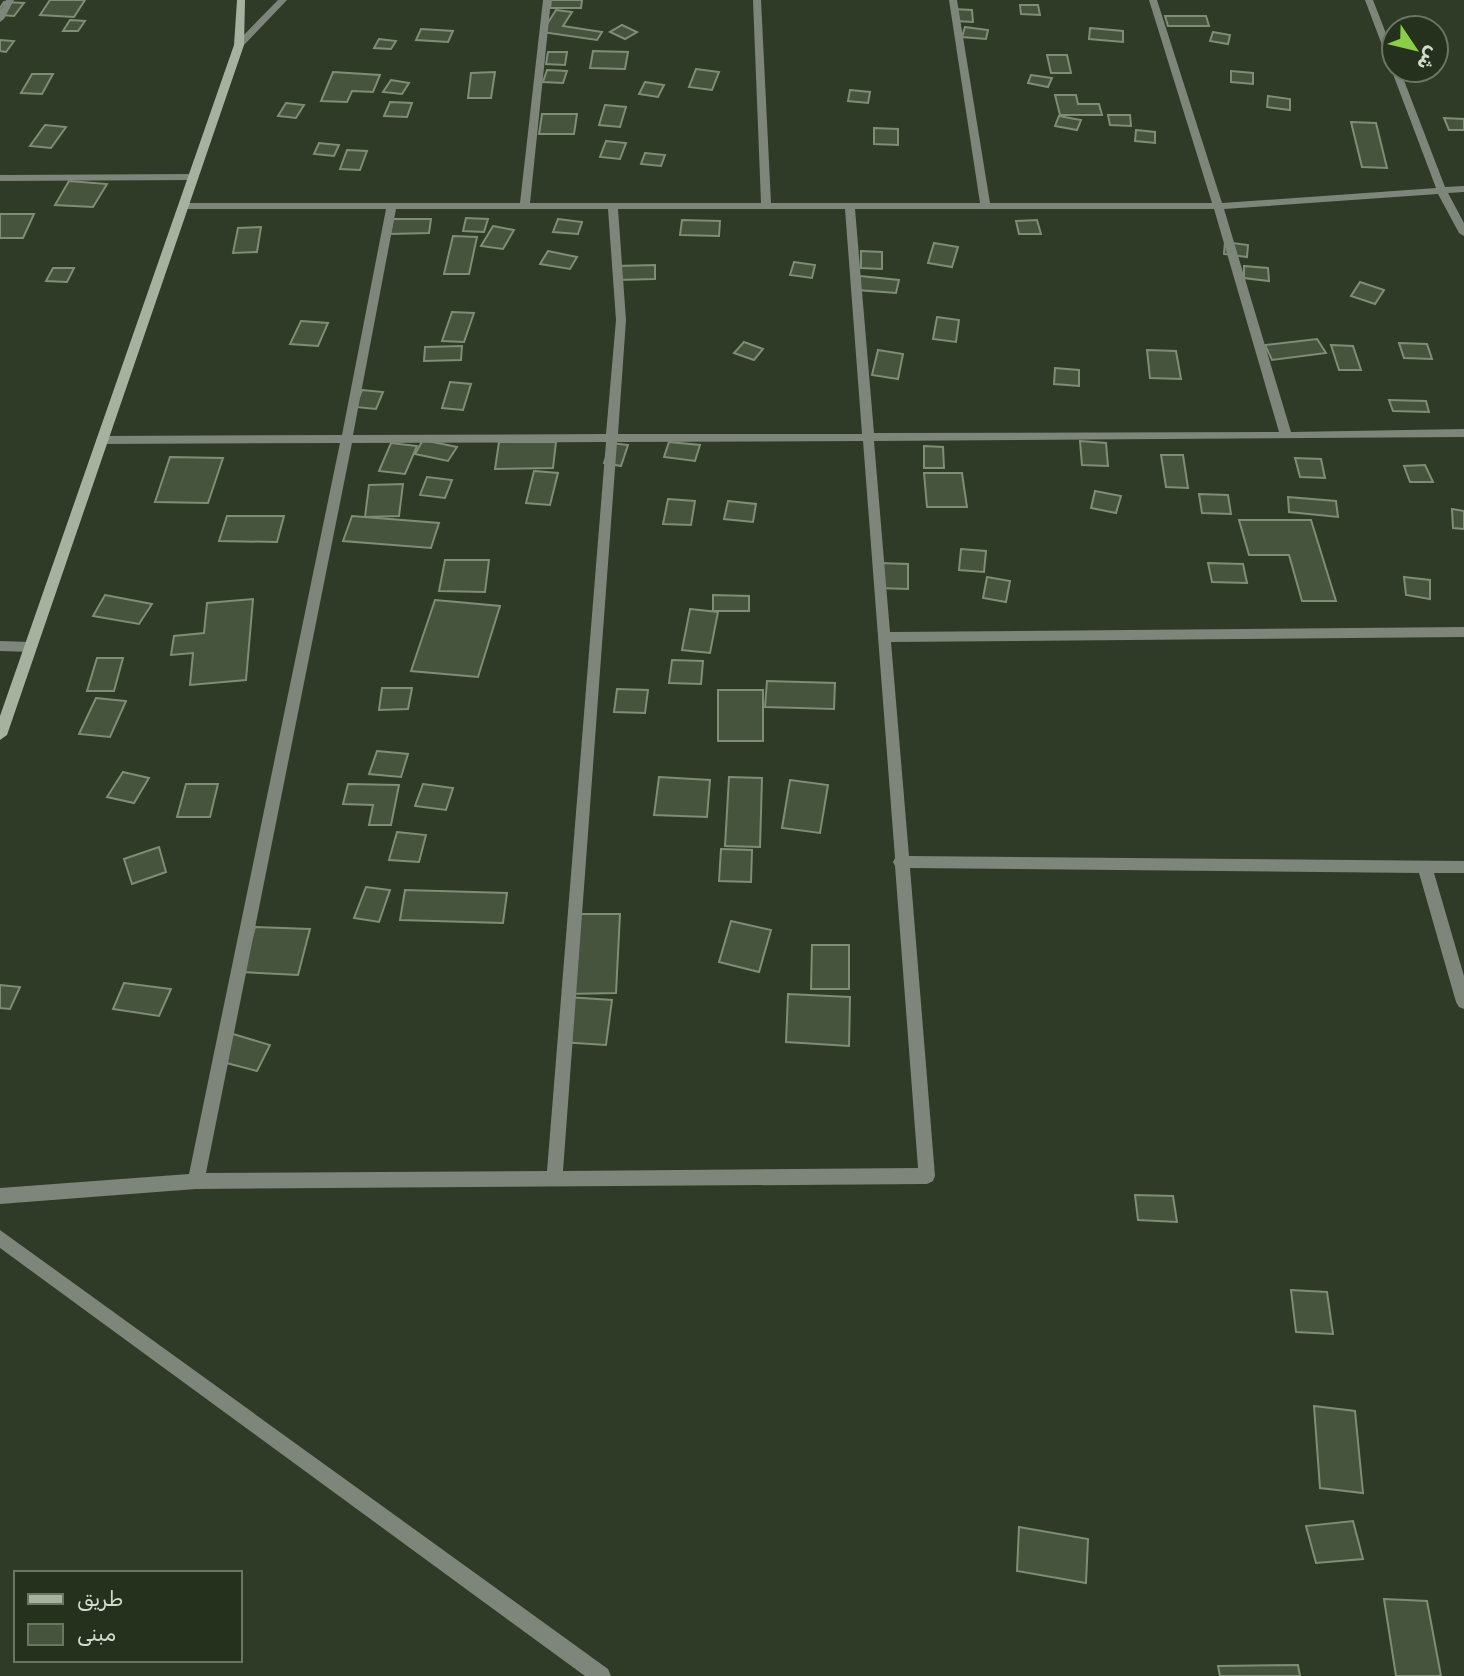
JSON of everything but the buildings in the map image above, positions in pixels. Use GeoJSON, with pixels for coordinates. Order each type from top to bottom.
{"type":"FeatureCollection","features":[{"type":"Feature","properties":{"kind":"main road"},"geometry":{"type":"LineString","coordinates":[[0,735],[239,45],[241,0]]}},
{"type":"Feature","properties":{"kind":"street"},"geometry":{"type":"LineString","coordinates":[[0,19],[10,0]]}},
{"type":"Feature","properties":{"kind":"street"},"geometry":{"type":"LineString","coordinates":[[239,45],[283,0]]}},
{"type":"Feature","properties":{"kind":"street"},"geometry":{"type":"LineString","coordinates":[[525,206],[547,0]]}},
{"type":"Feature","properties":{"kind":"street"},"geometry":{"type":"LineString","coordinates":[[757,0],[766,206]]}},
{"type":"Feature","properties":{"kind":"street"},"geometry":{"type":"LineString","coordinates":[[953,0],[985,206]]}},
{"type":"Feature","properties":{"kind":"street"},"geometry":{"type":"LineString","coordinates":[[1153,0],[1219,206],[1286,436]]}},
{"type":"Feature","properties":{"kind":"street"},"geometry":{"type":"LineString","coordinates":[[1369,0],[1380,29]]}},
{"type":"Feature","properties":{"kind":"street"},"geometry":{"type":"LineString","coordinates":[[1401,84],[1441,189],[1464,233]]}},
{"type":"Feature","properties":{"kind":"street"},"geometry":{"type":"LineString","coordinates":[[0,178],[193,177]]}},
{"type":"Feature","properties":{"kind":"street"},"geometry":{"type":"LineString","coordinates":[[183,206],[1219,206],[1464,189]]}},
{"type":"Feature","properties":{"kind":"street"},"geometry":{"type":"LineString","coordinates":[[196,1181],[392,206]]}},
{"type":"Feature","properties":{"kind":"street"},"geometry":{"type":"LineString","coordinates":[[554,1178],[621,320],[614,206]]}},
{"type":"Feature","properties":{"kind":"street"},"geometry":{"type":"LineString","coordinates":[[0,1196],[196,1181],[927,1176],[850,206]]}},
{"type":"Feature","properties":{"kind":"street"},"geometry":{"type":"LineString","coordinates":[[102,440],[1464,433]]}},
{"type":"Feature","properties":{"kind":"street"},"geometry":{"type":"LineString","coordinates":[[883,637],[1464,632]]}},
{"type":"Feature","properties":{"kind":"street"},"geometry":{"type":"LineString","coordinates":[[0,646],[31,647]]}},
{"type":"Feature","properties":{"kind":"street"},"geometry":{"type":"LineString","coordinates":[[901,862],[1464,867]]}},
{"type":"Feature","properties":{"kind":"street"},"geometry":{"type":"LineString","coordinates":[[1425,867],[1464,1002]]}},
{"type":"Feature","properties":{"kind":"street"},"geometry":{"type":"LineString","coordinates":[[0,1238],[601,1676]]}}]}
